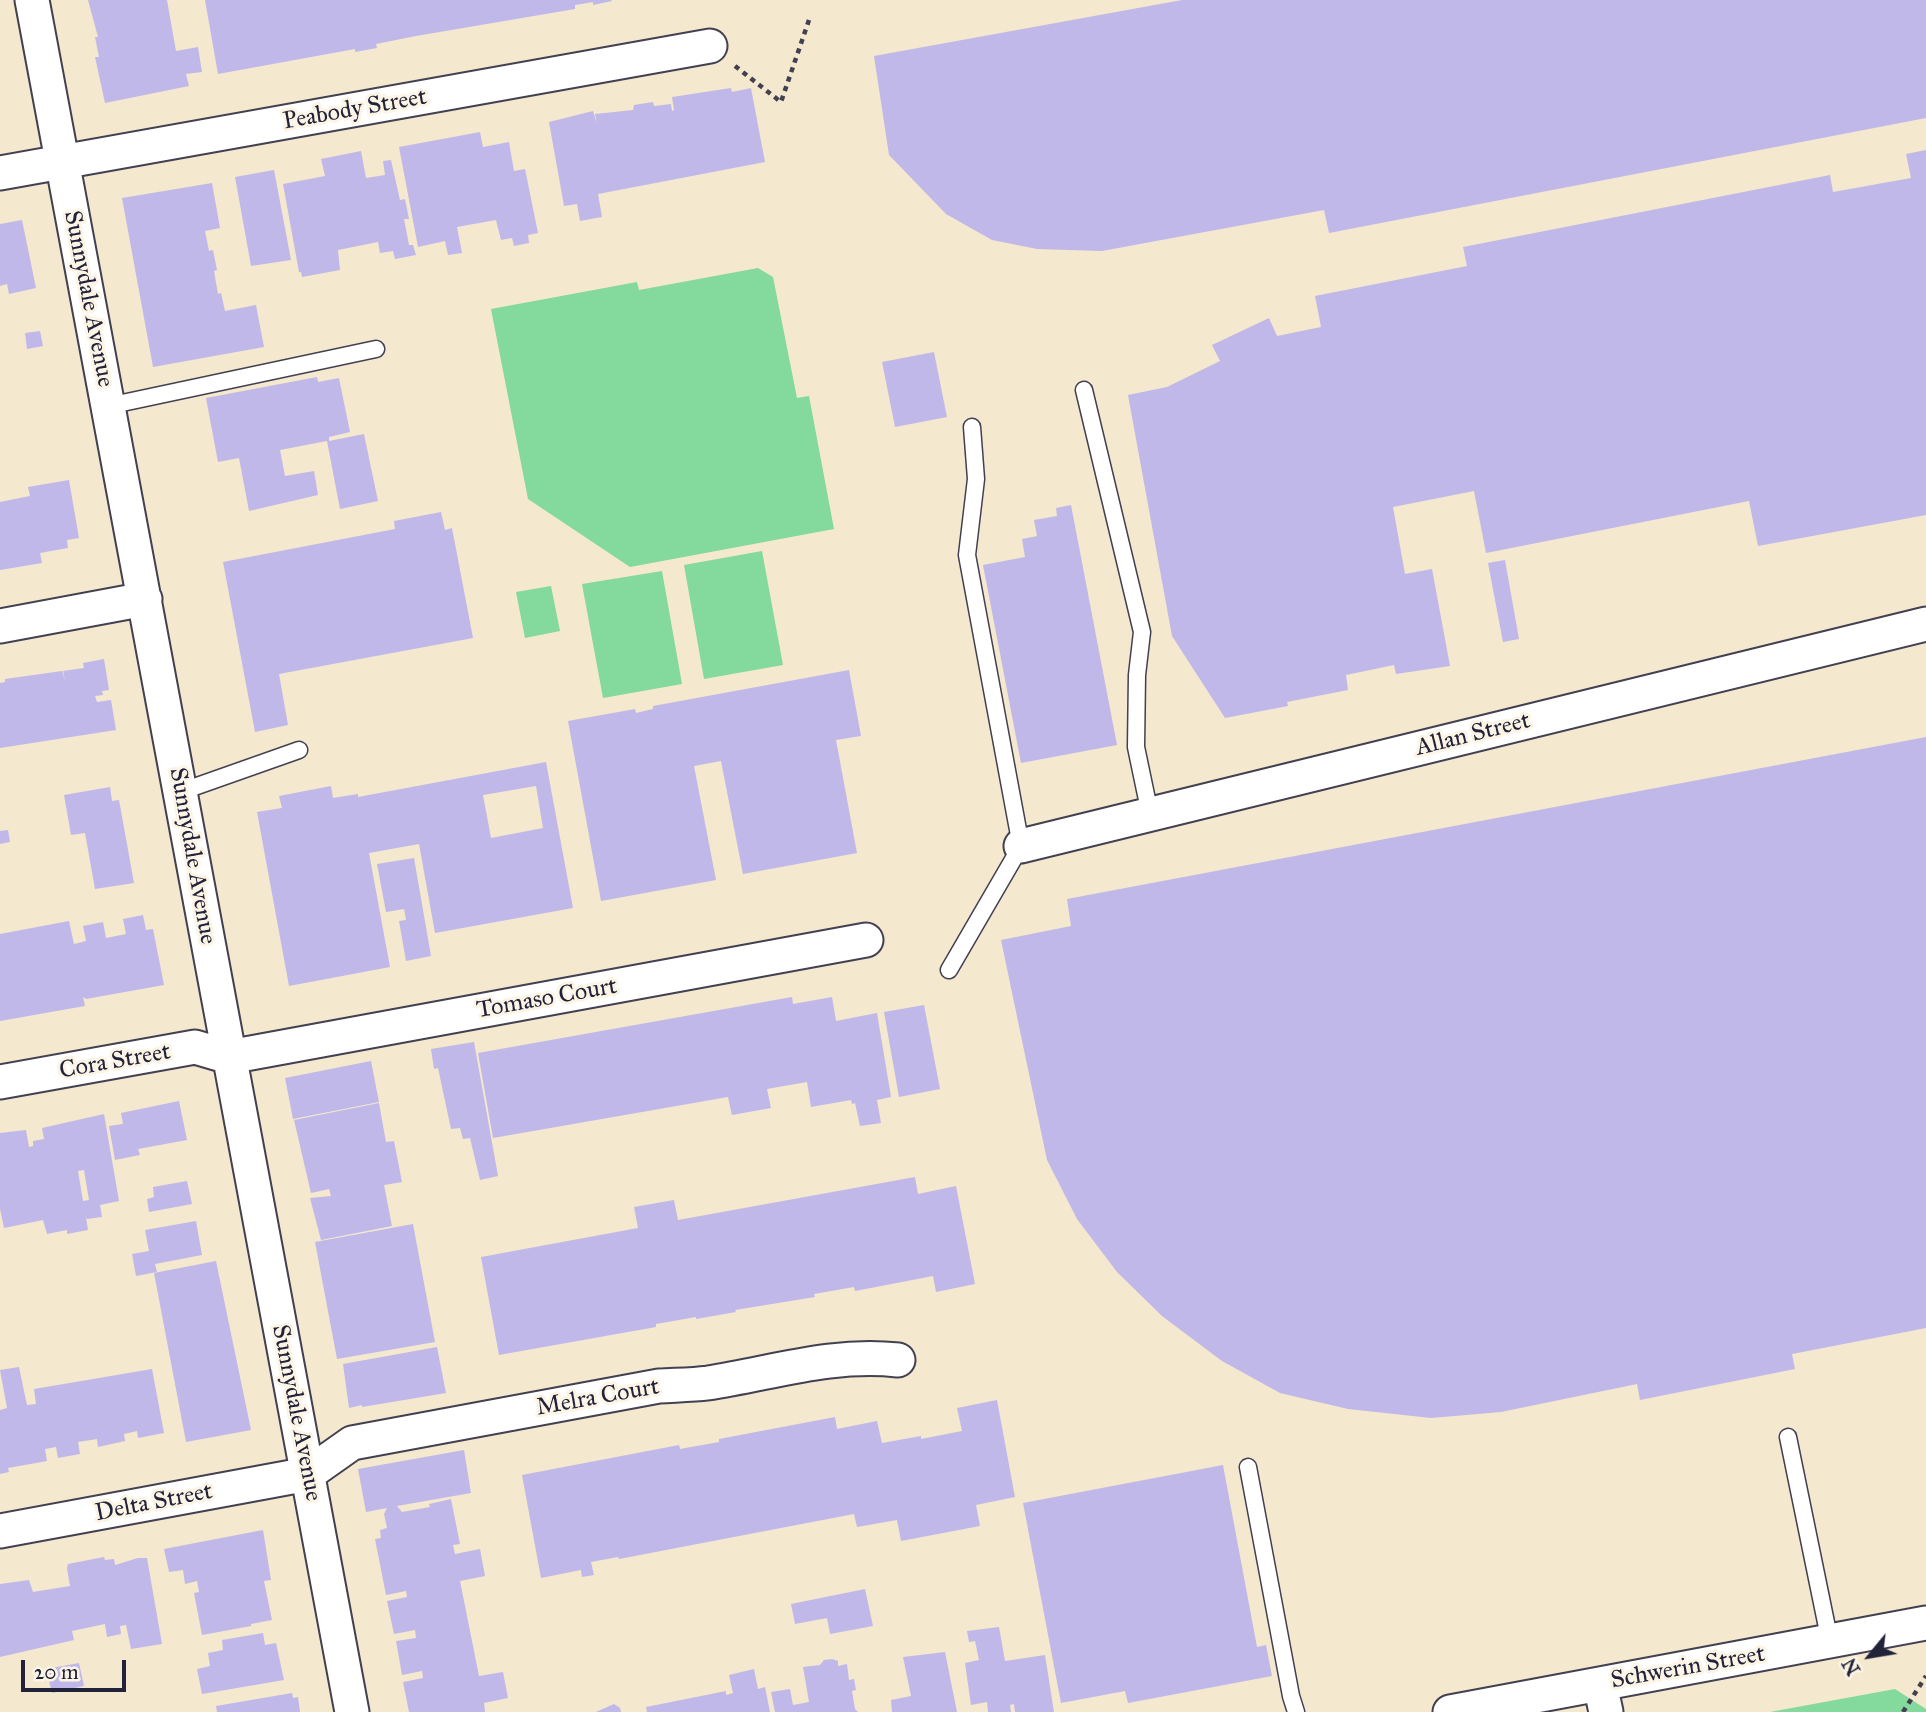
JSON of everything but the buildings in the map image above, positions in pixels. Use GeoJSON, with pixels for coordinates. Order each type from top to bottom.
{"type":"FeatureCollection","features":[{"type":"Feature","properties":{"kind":"street","name":"Sunnydale Avenue"},"geometry":{"type":"LineString","coordinates":[[32,0],[352,1712]]}},
{"type":"Feature","properties":{"kind":"street","name":"Peabody Street"},"geometry":{"type":"LineString","coordinates":[[0,173],[709,47]]}},
{"type":"Feature","properties":{"kind":"street"},"geometry":{"type":"LineString","coordinates":[[0,626],[145,599]]}},
{"type":"Feature","properties":{"kind":"street","name":"Allan Street"},"geometry":{"type":"LineString","coordinates":[[1021,846],[1926,624]]}},
{"type":"Feature","properties":{"kind":"street","name":"Tomaso Court"},"geometry":{"type":"LineString","coordinates":[[229,1057],[866,940]]}},
{"type":"Feature","properties":{"kind":"street","name":"Cora Street"},"geometry":{"type":"LineString","coordinates":[[0,1082],[195,1047],[229,1057]]}},
{"type":"Feature","properties":{"kind":"street","name":"Melra Court"},"geometry":{"type":"LineString","coordinates":[[308,1474],[352,1443],[366,1440],[659,1386],[706,1383],[842,1358],[898,1360]]}},
{"type":"Feature","properties":{"kind":"street","name":"Delta Street"},"geometry":{"type":"LineString","coordinates":[[0,1531],[308,1474]]}},
{"type":"Feature","properties":{"kind":"street","name":"Schwerin Street"},"geometry":{"type":"LineString","coordinates":[[1450,1712],[1603,1698],[1830,1642],[1926,1623]]}},
{"type":"Feature","properties":{"kind":"lane"},"geometry":{"type":"LineString","coordinates":[[108,406],[376,349]]}},
{"type":"Feature","properties":{"kind":"lane"},"geometry":{"type":"LineString","coordinates":[[1084,390],[1142,632],[1137,675],[1136,747],[1150,814]]}},
{"type":"Feature","properties":{"kind":"lane"},"geometry":{"type":"LineString","coordinates":[[949,970],[1021,846],[967,555],[975,479],[972,427]]}},
{"type":"Feature","properties":{"kind":"lane"},"geometry":{"type":"LineString","coordinates":[[180,792],[299,750]]}},
{"type":"Feature","properties":{"kind":"lane"},"geometry":{"type":"LineString","coordinates":[[1788,1437],[1830,1642]]}},
{"type":"Feature","properties":{"kind":"lane"},"geometry":{"type":"LineString","coordinates":[[1248,1467],[1296,1712]]}},
{"type":"Feature","properties":{"kind":"path"},"geometry":{"type":"LineString","coordinates":[[709,47],[781,102],[809,20]]}},
{"type":"Feature","properties":{"kind":"path"},"geometry":{"type":"LineString","coordinates":[[1903,1712],[1926,1676]]}},
{"type":"Feature","properties":{"kind":"green space"},"geometry":{"type":"Polygon","coordinates":[[[758,268],[773,277],[797,398],[809,396],[834,529],[630,567],[528,499],[491,309],[637,282],[639,290],[758,268]]]}},
{"type":"Feature","properties":{"kind":"green space"},"geometry":{"type":"Polygon","coordinates":[[[762,551],[783,665],[704,679],[684,565],[762,551]]]}},
{"type":"Feature","properties":{"kind":"green space"},"geometry":{"type":"Polygon","coordinates":[[[662,571],[682,684],[603,698],[582,584],[662,571]]]}},
{"type":"Feature","properties":{"kind":"green space"},"geometry":{"type":"Polygon","coordinates":[[[551,586],[560,631],[525,638],[516,592],[551,586]]]}},
{"type":"Feature","properties":{"kind":"green space"},"geometry":{"type":"Polygon","coordinates":[[[1895,1689],[1926,1709],[1926,1712],[1770,1712],[1895,1689]]]}}]}
